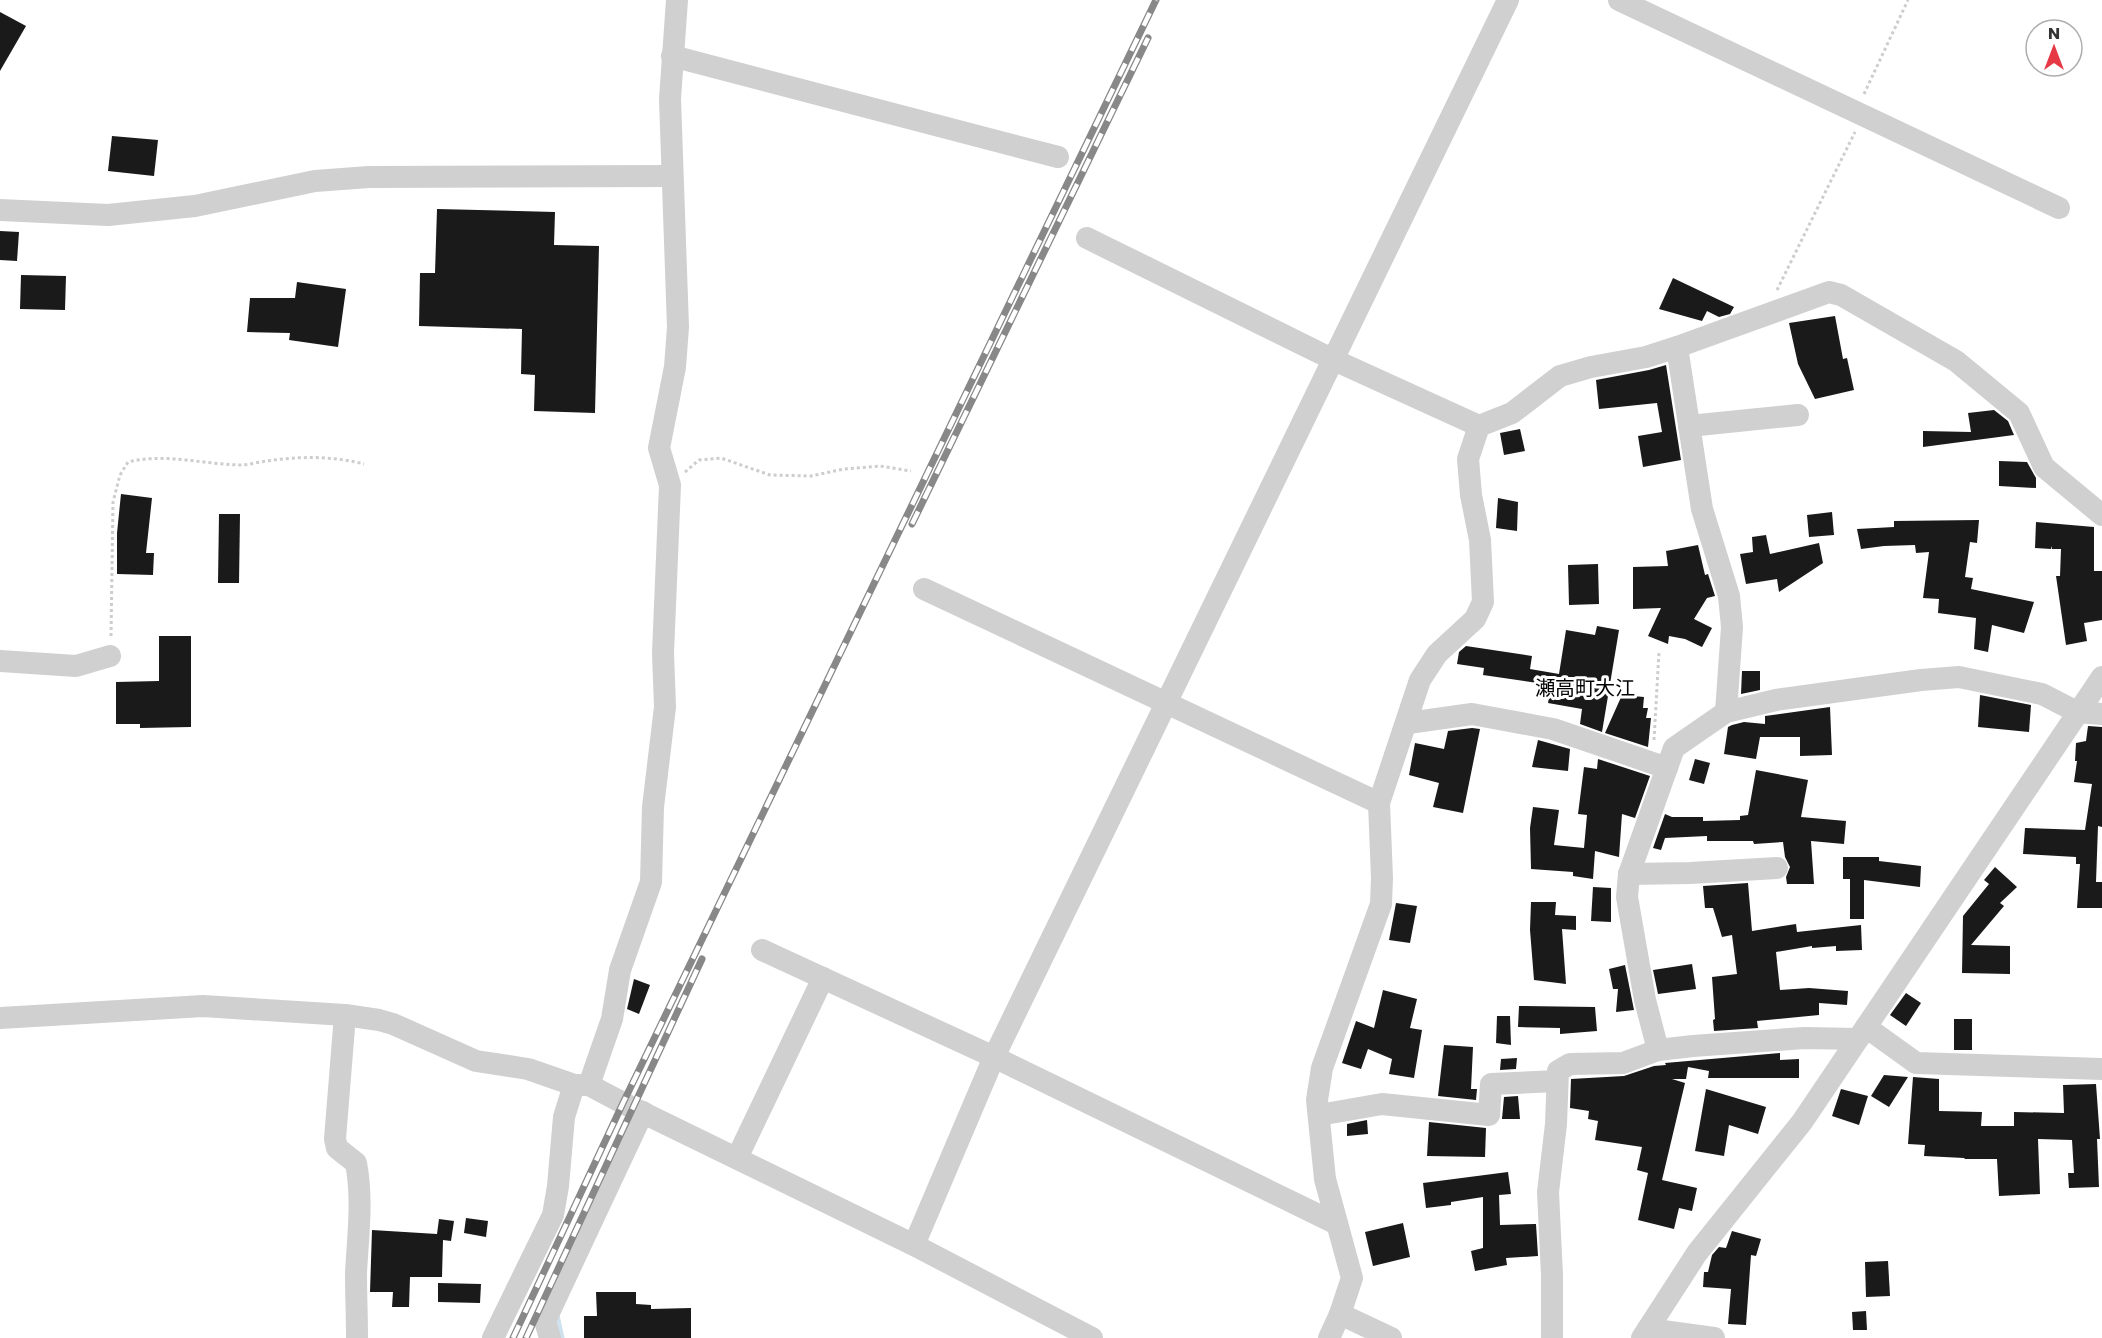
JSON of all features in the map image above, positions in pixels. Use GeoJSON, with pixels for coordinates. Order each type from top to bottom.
{"type":"FeatureCollection","features":[{"type":"Feature","properties":{"kind":"street"},"geometry":{"type":"LineString","coordinates":[[493,1338],[553,1215],[564,1117],[582,1085],[612,1019],[620,970],[651,882],[653,807],[665,707],[663,653],[670,485],[659,448],[675,367],[678,327],[670,99],[676,0]]}},
{"type":"Feature","properties":{"kind":"street"},"geometry":{"type":"LineString","coordinates":[[914,1245],[994,1057],[1508,0]]}},
{"type":"Feature","properties":{"kind":"street"},"geometry":{"type":"LineString","coordinates":[[1619,0],[2059,208]]}},
{"type":"Feature","properties":{"kind":"street"},"geometry":{"type":"LineString","coordinates":[[672,56],[1058,157]]}},
{"type":"Feature","properties":{"kind":"street"},"geometry":{"type":"LineString","coordinates":[[0,210],[108,215],[195,206],[315,181],[369,177],[672,176]]}},
{"type":"Feature","properties":{"kind":"street"},"geometry":{"type":"LineString","coordinates":[[1087,238],[1334,360],[1479,426],[1512,413],[1560,376],[1591,367],[1646,357],[1830,292],[1840,295],[1956,361],[2019,413],[2044,467],[2102,515]]}},
{"type":"Feature","properties":{"kind":"street"},"geometry":{"type":"LineString","coordinates":[[1677,347],[1702,509],[1729,596],[1732,627],[1726,712]]}},
{"type":"Feature","properties":{"kind":"street"},"geometry":{"type":"LineString","coordinates":[[1689,426],[1798,415]]}},
{"type":"Feature","properties":{"kind":"street"},"geometry":{"type":"LineString","coordinates":[[1329,1338],[1352,1278],[1325,1179],[1317,1100],[1322,1068],[1381,904],[1379,803],[1408,723],[1420,680],[1437,654],[1475,619],[1483,602],[1479,540],[1471,495],[1468,459],[1479,426]]}},
{"type":"Feature","properties":{"kind":"street"},"geometry":{"type":"LineString","coordinates":[[924,589],[1379,803]]}},
{"type":"Feature","properties":{"kind":"street"},"geometry":{"type":"LineString","coordinates":[[0,661],[76,666],[111,656]]}},
{"type":"Feature","properties":{"kind":"street"},"geometry":{"type":"LineString","coordinates":[[1658,1050],[1645,1000],[1627,897],[1629,874],[1660,765],[1674,748],[1726,712],[1776,700],[1921,680],[1959,677],[2042,694],[2077,712],[2102,714]]}},
{"type":"Feature","properties":{"kind":"street"},"geometry":{"type":"LineString","coordinates":[[1714,1338],[1645,1334],[1698,1253],[1802,1122],[2102,677]]}},
{"type":"Feature","properties":{"kind":"street"},"geometry":{"type":"LineString","coordinates":[[1408,723],[1472,714],[1553,729],[1660,765]]}},
{"type":"Feature","properties":{"kind":"street"},"geometry":{"type":"LineString","coordinates":[[1629,874],[1777,868]]}},
{"type":"Feature","properties":{"kind":"street"},"geometry":{"type":"LineString","coordinates":[[762,950],[994,1057],[1337,1224]]}},
{"type":"Feature","properties":{"kind":"street"},"geometry":{"type":"LineString","coordinates":[[737,1158],[823,978]]}},
{"type":"Feature","properties":{"kind":"street"},"geometry":{"type":"LineString","coordinates":[[0,1018],[202,1006],[345,1016],[393,1024],[476,1061],[528,1069],[582,1085],[643,1112],[914,1245],[1092,1338]]}},
{"type":"Feature","properties":{"kind":"street"},"geometry":{"type":"LineString","coordinates":[[345,1016],[335,1139],[337,1148],[356,1163],[360,1185],[361,1223],[356,1273],[357,1338]]}},
{"type":"Feature","properties":{"kind":"street"},"geometry":{"type":"LineString","coordinates":[[1552,1338],[1548,1192],[1556,1124],[1558,1071],[1570,1064],[1623,1063],[1658,1050],[1722,1043],[1862,1033],[1916,1063],[2102,1069]]}},
{"type":"Feature","properties":{"kind":"street"},"geometry":{"type":"LineString","coordinates":[[1319,1115],[1382,1104],[1489,1115],[1491,1084],[1557,1082]]}},
{"type":"Feature","properties":{"kind":"street"},"geometry":{"type":"LineString","coordinates":[[550,1338],[545,1321],[643,1112]]}},
{"type":"Feature","properties":{"kind":"street"},"geometry":{"type":"LineString","coordinates":[[1340,1314],[1391,1338]]}},
{"type":"Feature","properties":{"kind":"path"},"geometry":{"type":"LineString","coordinates":[[1775,312],[1774,298],[1859,114],[1908,0]]}},
{"type":"Feature","properties":{"kind":"path"},"geometry":{"type":"LineString","coordinates":[[111,656],[113,502],[120,475],[128,462],[145,458],[243,465],[267,460],[310,458],[345,459],[364,464]]}},
{"type":"Feature","properties":{"kind":"path"},"geometry":{"type":"LineString","coordinates":[[670,485],[699,460],[722,458],[770,475],[811,476],[844,469],[880,466],[911,471]]}},
{"type":"Feature","properties":{"kind":"path"},"geometry":{"type":"LineString","coordinates":[[1659,652],[1660,765]]}},
{"type":"Feature","properties":{"kind":"building"},"geometry":{"type":"Polygon","coordinates":[[[0,12],[26,26],[0,71],[0,12]]]}},
{"type":"Feature","properties":{"kind":"building"},"geometry":{"type":"Polygon","coordinates":[[[112,136],[158,140],[154,176],[108,171],[112,136]]]}},
{"type":"Feature","properties":{"kind":"building"},"geometry":{"type":"Polygon","coordinates":[[[437,209],[555,212],[554,245],[599,246],[595,413],[534,411],[535,375],[521,374],[522,329],[419,326],[420,273],[435,273],[437,209]]]}},
{"type":"Feature","properties":{"kind":"building"},"geometry":{"type":"Polygon","coordinates":[[[0,231],[19,232],[17,261],[0,260],[0,231]]]}},
{"type":"Feature","properties":{"kind":"building"},"geometry":{"type":"Polygon","coordinates":[[[21,275],[66,276],[65,310],[20,309],[21,275]]]}},
{"type":"Feature","properties":{"kind":"building"},"geometry":{"type":"Polygon","coordinates":[[[1673,278],[1734,307],[1730,314],[1719,317],[1707,311],[1702,321],[1659,309],[1673,278]]]}},
{"type":"Feature","properties":{"kind":"building"},"geometry":{"type":"Polygon","coordinates":[[[297,282],[346,289],[338,347],[289,340],[290,333],[247,332],[250,298],[295,298],[297,282]]]}},
{"type":"Feature","properties":{"kind":"building"},"geometry":{"type":"Polygon","coordinates":[[[1835,316],[1843,359],[1847,358],[1854,390],[1815,399],[1798,364],[1789,323],[1835,316]]]}},
{"type":"Feature","properties":{"kind":"building"},"geometry":{"type":"Polygon","coordinates":[[[1666,365],[1681,460],[1643,467],[1638,436],[1662,432],[1657,403],[1599,409],[1596,380],[1666,365]]]}},
{"type":"Feature","properties":{"kind":"building"},"geometry":{"type":"Polygon","coordinates":[[[1994,410],[2008,421],[2014,435],[1923,447],[1923,431],[1971,432],[1968,413],[1994,410]]]}},
{"type":"Feature","properties":{"kind":"building"},"geometry":{"type":"Polygon","coordinates":[[[1520,429],[1525,451],[1504,455],[1500,433],[1520,429]]]}},
{"type":"Feature","properties":{"kind":"building"},"geometry":{"type":"Polygon","coordinates":[[[1999,461],[2027,462],[2036,478],[2036,488],[1999,486],[1999,461]]]}},
{"type":"Feature","properties":{"kind":"building"},"geometry":{"type":"Polygon","coordinates":[[[121,494],[152,498],[146,553],[154,553],[153,575],[117,574],[117,533],[121,494]]]}},
{"type":"Feature","properties":{"kind":"building"},"geometry":{"type":"Polygon","coordinates":[[[1498,498],[1518,502],[1517,531],[1496,528],[1498,498]]]}},
{"type":"Feature","properties":{"kind":"building"},"geometry":{"type":"Polygon","coordinates":[[[1832,512],[1834,535],[1809,537],[1807,515],[1832,512]]]}},
{"type":"Feature","properties":{"kind":"building"},"geometry":{"type":"Polygon","coordinates":[[[219,514],[240,514],[239,583],[218,583],[219,514]]]}},
{"type":"Feature","properties":{"kind":"building"},"geometry":{"type":"Polygon","coordinates":[[[1979,520],[1977,543],[1970,542],[1965,577],[1973,578],[1971,589],[2034,602],[2024,633],[1992,625],[1988,652],[1974,649],[1976,618],[1938,613],[1939,599],[1923,598],[1929,552],[1916,553],[1915,545],[1861,549],[1857,529],[1894,527],[1894,521],[1979,520]]]}},
{"type":"Feature","properties":{"kind":"building"},"geometry":{"type":"Polygon","coordinates":[[[2036,522],[2094,527],[2094,571],[2102,571],[2102,620],[2084,623],[2087,641],[2066,645],[2056,576],[2060,576],[2061,549],[2052,549],[2052,546],[2051,549],[2035,548],[2036,522]]]}},
{"type":"Feature","properties":{"kind":"building"},"geometry":{"type":"Polygon","coordinates":[[[1766,535],[1770,554],[1819,543],[1823,563],[1779,592],[1777,579],[1746,584],[1740,554],[1753,552],[1752,537],[1766,535]]]}},
{"type":"Feature","properties":{"kind":"building"},"geometry":{"type":"Polygon","coordinates":[[[1698,545],[1705,575],[1708,574],[1715,596],[1707,598],[1694,619],[1712,628],[1702,647],[1685,639],[1669,636],[1668,644],[1648,636],[1661,608],[1633,609],[1633,567],[1668,566],[1666,551],[1698,545]]]}},
{"type":"Feature","properties":{"kind":"building"},"geometry":{"type":"Polygon","coordinates":[[[1598,564],[1599,604],[1569,605],[1568,565],[1598,564]]]}},
{"type":"Feature","properties":{"kind":"building"},"geometry":{"type":"Polygon","coordinates":[[[1597,626],[1619,630],[1602,732],[1580,724],[1582,709],[1548,703],[1551,685],[1483,675],[1484,668],[1457,664],[1459,652],[1466,646],[1532,656],[1530,669],[1559,674],[1566,630],[1595,635],[1597,626]]]}},
{"type":"Feature","properties":{"kind":"building"},"geometry":{"type":"Polygon","coordinates":[[[159,636],[191,636],[191,727],[140,728],[140,724],[116,724],[116,682],[159,681],[159,636]]]}},
{"type":"Feature","properties":{"kind":"building"},"geometry":{"type":"Polygon","coordinates":[[[1742,671],[1760,671],[1760,690],[1741,694],[1742,671]]]}},
{"type":"Feature","properties":{"kind":"building"},"geometry":{"type":"Polygon","coordinates":[[[1622,695],[1644,697],[1643,708],[1648,708],[1646,718],[1651,718],[1648,747],[1605,733],[1622,695]]]}},
{"type":"Feature","properties":{"kind":"building"},"geometry":{"type":"Polygon","coordinates":[[[1980,695],[2031,705],[2029,732],[1978,727],[1980,695]]]}},
{"type":"Feature","properties":{"kind":"building"},"geometry":{"type":"Polygon","coordinates":[[[1830,707],[1832,755],[1800,756],[1800,737],[1760,737],[1756,759],[1724,754],[1728,727],[1732,725],[1744,722],[1765,724],[1765,716],[1830,707]]]}},
{"type":"Feature","properties":{"kind":"building"},"geometry":{"type":"Polygon","coordinates":[[[2088,726],[2102,727],[2102,827],[2098,826],[2096,882],[2102,882],[2102,908],[2077,908],[2080,864],[2076,864],[2076,857],[2023,854],[2025,828],[2085,830],[2092,784],[2074,782],[2077,761],[2075,761],[2076,743],[2086,741],[2088,726]]]}},
{"type":"Feature","properties":{"kind":"building"},"geometry":{"type":"Polygon","coordinates":[[[1480,729],[1463,813],[1433,807],[1439,783],[1409,775],[1415,743],[1444,749],[1448,731],[1480,729]]]}},
{"type":"Feature","properties":{"kind":"building"},"geometry":{"type":"Polygon","coordinates":[[[1538,740],[1570,749],[1568,771],[1532,767],[1538,740]]]}},
{"type":"Feature","properties":{"kind":"building"},"geometry":{"type":"Polygon","coordinates":[[[1598,759],[1650,776],[1635,818],[1622,814],[1619,857],[1595,851],[1593,879],[1573,876],[1573,872],[1531,869],[1530,828],[1533,807],[1559,810],[1554,845],[1584,848],[1587,815],[1578,814],[1584,767],[1597,769],[1598,759]]]}},
{"type":"Feature","properties":{"kind":"building"},"geometry":{"type":"Polygon","coordinates":[[[1695,759],[1710,763],[1704,784],[1689,780],[1695,759]]]}},
{"type":"Feature","properties":{"kind":"building"},"geometry":{"type":"Polygon","coordinates":[[[1756,770],[1808,780],[1801,817],[1846,821],[1844,844],[1811,841],[1814,884],[1787,884],[1786,877],[1790,867],[1785,857],[1783,842],[1754,844],[1753,841],[1707,841],[1707,836],[1665,838],[1661,850],[1653,848],[1665,814],[1672,817],[1703,817],[1703,821],[1740,820],[1740,816],[1748,815],[1756,770]]]}},
{"type":"Feature","properties":{"kind":"building"},"geometry":{"type":"Polygon","coordinates":[[[1843,857],[1879,857],[1879,861],[1921,866],[1920,887],[1864,880],[1864,919],[1850,919],[1850,879],[1843,879],[1843,857]]]}},
{"type":"Feature","properties":{"kind":"building"},"geometry":{"type":"Polygon","coordinates":[[[1995,867],[2017,887],[2000,903],[2004,906],[1971,945],[2010,946],[2010,974],[1962,973],[1963,916],[1989,884],[1984,880],[1995,867]]]}},
{"type":"Feature","properties":{"kind":"building"},"geometry":{"type":"Polygon","coordinates":[[[1748,883],[1752,931],[1796,924],[1797,932],[1861,925],[1862,950],[1836,951],[1836,946],[1812,948],[1812,946],[1776,952],[1780,990],[1809,988],[1848,991],[1847,1005],[1819,1003],[1819,1015],[1757,1021],[1758,1028],[1714,1031],[1712,977],[1737,974],[1732,935],[1722,937],[1713,908],[1705,908],[1703,886],[1748,883]]]}},
{"type":"Feature","properties":{"kind":"building"},"geometry":{"type":"Polygon","coordinates":[[[1593,887],[1611,888],[1611,922],[1591,921],[1593,887]]]}},
{"type":"Feature","properties":{"kind":"building"},"geometry":{"type":"Polygon","coordinates":[[[1531,902],[1556,902],[1555,915],[1576,916],[1576,930],[1562,929],[1566,984],[1534,980],[1530,930],[1531,902]]]}},
{"type":"Feature","properties":{"kind":"building"},"geometry":{"type":"Polygon","coordinates":[[[1396,903],[1417,906],[1410,943],[1389,940],[1396,903]]]}},
{"type":"Feature","properties":{"kind":"building"},"geometry":{"type":"Polygon","coordinates":[[[1692,964],[1696,989],[1658,994],[1653,970],[1692,964]]]}},
{"type":"Feature","properties":{"kind":"building"},"geometry":{"type":"Polygon","coordinates":[[[1625,965],[1634,1010],[1616,1012],[1618,989],[1613,989],[1609,969],[1625,965]]]}},
{"type":"Feature","properties":{"kind":"building"},"geometry":{"type":"Polygon","coordinates":[[[634,979],[650,985],[639,1014],[627,1009],[634,979]]]}},
{"type":"Feature","properties":{"kind":"building"},"geometry":{"type":"Polygon","coordinates":[[[1383,990],[1417,999],[1410,1028],[1422,1030],[1414,1078],[1389,1074],[1392,1059],[1368,1049],[1361,1069],[1342,1063],[1356,1021],[1374,1028],[1383,990]]]}},
{"type":"Feature","properties":{"kind":"building"},"geometry":{"type":"Polygon","coordinates":[[[1906,993],[1921,1003],[1906,1026],[1890,1015],[1906,993]]]}},
{"type":"Feature","properties":{"kind":"building"},"geometry":{"type":"Polygon","coordinates":[[[1519,1006],[1595,1007],[1597,1031],[1560,1034],[1560,1028],[1518,1027],[1519,1006]]]}},
{"type":"Feature","properties":{"kind":"building"},"geometry":{"type":"Polygon","coordinates":[[[1497,1016],[1510,1016],[1511,1045],[1496,1043],[1497,1016]]]}},
{"type":"Feature","properties":{"kind":"building"},"geometry":{"type":"Polygon","coordinates":[[[1954,1019],[1972,1019],[1972,1050],[1954,1050],[1954,1019]]]}},
{"type":"Feature","properties":{"kind":"building"},"geometry":{"type":"Polygon","coordinates":[[[1444,1045],[1473,1047],[1471,1089],[1477,1089],[1476,1100],[1438,1096],[1444,1045]]]}},
{"type":"Feature","properties":{"kind":"building"},"geometry":{"type":"Polygon","coordinates":[[[1780,1053],[1780,1060],[1799,1059],[1799,1078],[1708,1078],[1709,1071],[1688,1067],[1686,1079],[1672,1079],[1685,1083],[1662,1180],[1697,1188],[1692,1211],[1679,1208],[1674,1229],[1638,1220],[1648,1173],[1637,1170],[1642,1147],[1595,1140],[1598,1121],[1588,1119],[1589,1111],[1570,1108],[1571,1079],[1624,1076],[1654,1066],[1666,1065],[1665,1063],[1780,1053]]]}},
{"type":"Feature","properties":{"kind":"building"},"geometry":{"type":"Polygon","coordinates":[[[1517,1058],[1516,1069],[1500,1070],[1501,1059],[1517,1058]]]}},
{"type":"Feature","properties":{"kind":"building"},"geometry":{"type":"Polygon","coordinates":[[[1884,1075],[1908,1077],[1889,1107],[1871,1096],[1884,1075]]]}},
{"type":"Feature","properties":{"kind":"building"},"geometry":{"type":"Polygon","coordinates":[[[1913,1077],[1939,1079],[1939,1111],[1982,1112],[1981,1126],[2014,1126],[2014,1112],[2064,1113],[2063,1085],[2096,1084],[2100,1139],[2097,1139],[2099,1187],[2069,1188],[2068,1173],[2074,1173],[2072,1140],[2038,1139],[2040,1194],[1999,1196],[1997,1159],[1924,1156],[1925,1145],[1908,1144],[1913,1077]]]}},
{"type":"Feature","properties":{"kind":"building"},"geometry":{"type":"Polygon","coordinates":[[[1706,1089],[1766,1107],[1758,1134],[1729,1125],[1724,1156],[1695,1151],[1706,1089]]]}},
{"type":"Feature","properties":{"kind":"building"},"geometry":{"type":"Polygon","coordinates":[[[1841,1089],[1868,1096],[1859,1125],[1832,1116],[1841,1089]]]}},
{"type":"Feature","properties":{"kind":"building"},"geometry":{"type":"Polygon","coordinates":[[[1518,1096],[1520,1119],[1502,1119],[1504,1097],[1518,1096]]]}},
{"type":"Feature","properties":{"kind":"building"},"geometry":{"type":"Polygon","coordinates":[[[1367,1120],[1368,1134],[1347,1136],[1347,1124],[1367,1120]]]}},
{"type":"Feature","properties":{"kind":"building"},"geometry":{"type":"Polygon","coordinates":[[[1429,1122],[1486,1128],[1485,1157],[1427,1156],[1429,1122]]]}},
{"type":"Feature","properties":{"kind":"building"},"geometry":{"type":"Polygon","coordinates":[[[1508,1172],[1511,1194],[1499,1195],[1500,1225],[1536,1224],[1538,1256],[1506,1258],[1507,1265],[1475,1271],[1471,1251],[1483,1248],[1483,1197],[1426,1208],[1423,1183],[1508,1172]]]}},
{"type":"Feature","properties":{"kind":"building"},"geometry":{"type":"Polygon","coordinates":[[[466,1218],[488,1221],[486,1237],[464,1233],[466,1218]]]}},
{"type":"Feature","properties":{"kind":"building"},"geometry":{"type":"Polygon","coordinates":[[[439,1219],[454,1221],[451,1241],[443,1240],[442,1277],[410,1277],[409,1307],[392,1307],[393,1292],[370,1292],[372,1230],[437,1234],[439,1219]]]}},
{"type":"Feature","properties":{"kind":"building"},"geometry":{"type":"Polygon","coordinates":[[[1403,1223],[1410,1257],[1373,1266],[1365,1232],[1403,1223]]]}},
{"type":"Feature","properties":{"kind":"building"},"geometry":{"type":"Polygon","coordinates":[[[1732,1231],[1761,1239],[1756,1256],[1751,1255],[1746,1325],[1728,1324],[1731,1289],[1703,1287],[1704,1272],[1708,1272],[1712,1255],[1719,1247],[1726,1248],[1732,1231]]]}},
{"type":"Feature","properties":{"kind":"building"},"geometry":{"type":"Polygon","coordinates":[[[1888,1261],[1890,1296],[1866,1297],[1865,1262],[1888,1261]]]}},
{"type":"Feature","properties":{"kind":"building"},"geometry":{"type":"Polygon","coordinates":[[[438,1283],[481,1284],[480,1303],[438,1302],[438,1283]]]}},
{"type":"Feature","properties":{"kind":"building"},"geometry":{"type":"Polygon","coordinates":[[[596,1292],[636,1292],[636,1304],[651,1305],[651,1309],[691,1308],[691,1338],[584,1338],[584,1316],[597,1316],[596,1292]]]}},
{"type":"Feature","properties":{"kind":"building"},"geometry":{"type":"Polygon","coordinates":[[[1866,1311],[1867,1330],[1853,1330],[1852,1312],[1866,1311]]]}},
{"type":"Feature","properties":{"kind":"waterway"},"geometry":{"type":"LineString","coordinates":[[557,1315],[562,1338]]}},
{"type":"Feature","properties":{"kind":"railway"},"geometry":{"type":"LineString","coordinates":[[513,1338],[623,1103],[1156,0]]}},
{"type":"Feature","properties":{"kind":"railway"},"geometry":{"type":"LineString","coordinates":[[912,524],[1148,38]]}},
{"type":"Feature","properties":{"kind":"railway"},"geometry":{"type":"LineString","coordinates":[[526,1338],[702,959]]}},
{"type":"Feature","properties":{"kind":"district","name":"瀬高町大江"},"geometry":{"type":"Point","coordinates":[1585,688]}}]}
